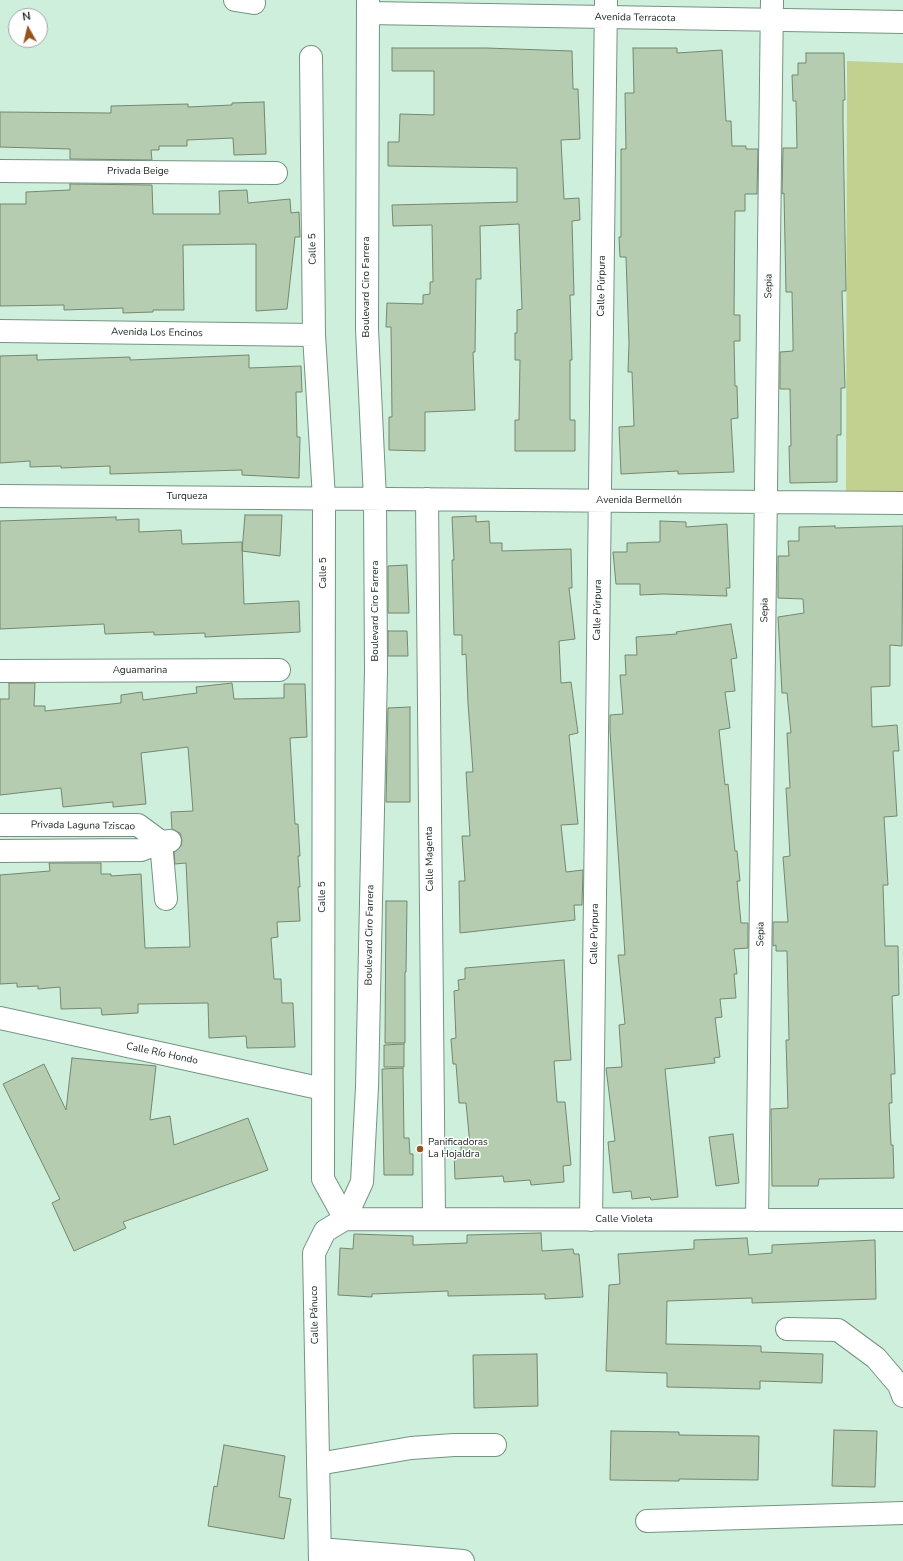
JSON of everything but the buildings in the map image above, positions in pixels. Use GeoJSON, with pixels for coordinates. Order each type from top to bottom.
{"type":"FeatureCollection","features":[{"type":"Feature","properties":{"kind":"street","name":"Avenida Terracota"},"geometry":{"type":"LineString","coordinates":[[368,7],[772,10],[903,22]]}},
{"type":"Feature","properties":{"kind":"street","name":"Boulevard Ciro Farrera"},"geometry":{"type":"LineString","coordinates":[[345,1219],[362,1182],[367,1087],[376,671],[375,499],[367,329],[368,7]]}},
{"type":"Feature","properties":{"kind":"street","name":"Calle Púrpura"},"geometry":{"type":"LineString","coordinates":[[591,1220],[606,8]]}},
{"type":"Feature","properties":{"kind":"street","name":"Sepia"},"geometry":{"type":"LineString","coordinates":[[757,1220],[772,10]]}},
{"type":"Feature","properties":{"kind":"street","name":"Calle 5"},"geometry":{"type":"LineString","coordinates":[[311,57],[314,335],[324,498],[323,1089]]}},
{"type":"Feature","properties":{"kind":"street","name":"Privada Beige"},"geometry":{"type":"LineString","coordinates":[[0,171],[276,172]]}},
{"type":"Feature","properties":{"kind":"street","name":"Avenida Los Encinos"},"geometry":{"type":"LineString","coordinates":[[0,331],[314,335]]}},
{"type":"Feature","properties":{"kind":"street","name":"Turqueza"},"geometry":{"type":"LineString","coordinates":[[0,496],[375,499]]}},
{"type":"Feature","properties":{"kind":"street","name":"Avenida Bermellón"},"geometry":{"type":"LineString","coordinates":[[375,499],[903,503]]}},
{"type":"Feature","properties":{"kind":"street","name":"Calle Magenta"},"geometry":{"type":"LineString","coordinates":[[427,499],[434,1219]]}},
{"type":"Feature","properties":{"kind":"street","name":"Aguamarina"},"geometry":{"type":"LineString","coordinates":[[0,671],[279,670]]}},
{"type":"Feature","properties":{"kind":"street","name":"Privada Laguna Tziscao"},"geometry":{"type":"LineString","coordinates":[[0,825],[138,825],[165,841]]}},
{"type":"Feature","properties":{"kind":"street"},"geometry":{"type":"LineString","coordinates":[[0,851],[141,850],[165,841],[166,899]]}},
{"type":"Feature","properties":{"kind":"street","name":"Calle Río Hondo"},"geometry":{"type":"LineString","coordinates":[[0,1018],[323,1089]]}},
{"type":"Feature","properties":{"kind":"street"},"geometry":{"type":"LineString","coordinates":[[323,1089],[323,1179],[345,1219]]}},
{"type":"Feature","properties":{"kind":"street","name":"Calle Violeta"},"geometry":{"type":"LineString","coordinates":[[345,1219],[903,1220]]}},
{"type":"Feature","properties":{"kind":"street","name":"Calle Pánuco"},"geometry":{"type":"LineString","coordinates":[[320,1555],[314,1253],[325,1231],[345,1219]]}},
{"type":"Feature","properties":{"kind":"street"},"geometry":{"type":"LineString","coordinates":[[787,1329],[838,1330],[876,1358],[899,1385],[903,1396]]}},
{"type":"Feature","properties":{"kind":"street"},"geometry":{"type":"LineString","coordinates":[[318,1464],[411,1448],[454,1445],[495,1445]]}},
{"type":"Feature","properties":{"kind":"street"},"geometry":{"type":"LineString","coordinates":[[647,1520],[903,1513]]}},
{"type":"Feature","properties":{"kind":"street"},"geometry":{"type":"LineString","coordinates":[[320,1555],[463,1561]]}},
{"type":"Feature","properties":{"kind":"green space"},"geometry":{"type":"Polygon","coordinates":[[[847,61],[903,63],[903,494],[846,493],[847,61]]]}},
{"type":"Feature","properties":{"kind":"place","name":"Panificadoras La Hojaldra"},"geometry":{"type":"Point","coordinates":[420,1149]}}]}
